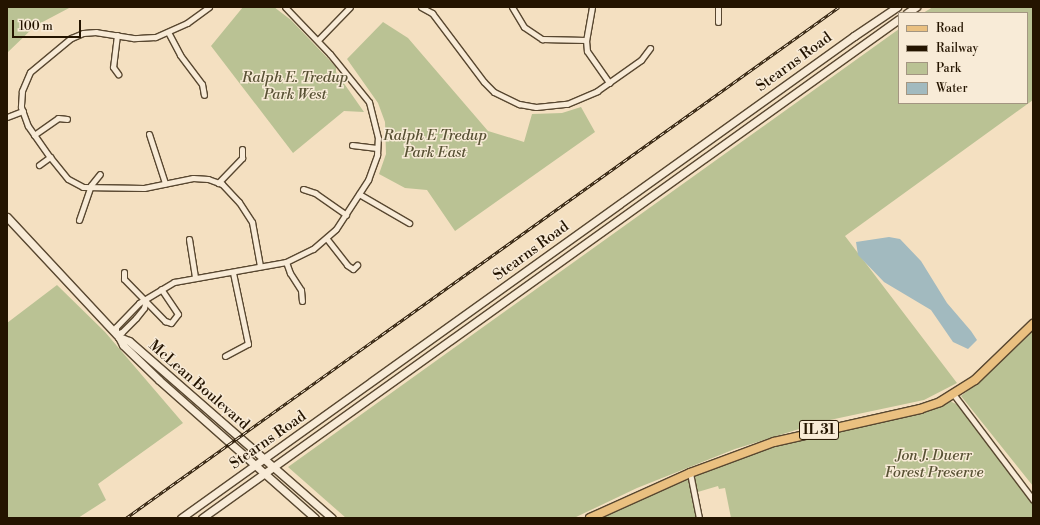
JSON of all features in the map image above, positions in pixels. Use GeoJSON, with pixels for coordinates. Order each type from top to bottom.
{"type":"FeatureCollection","features":[{"type":"Feature","properties":{"kind":"main road","name":"Stearns Road"},"geometry":{"type":"LineString","coordinates":[[181,518],[854,36],[897,7]]}},
{"type":"Feature","properties":{"kind":"main road","name":"Stearns Road"},"geometry":{"type":"LineString","coordinates":[[202,518],[898,20]]}},
{"type":"Feature","properties":{"kind":"main road","name":"McLean Boulevard"},"geometry":{"type":"LineString","coordinates":[[7,217],[118,335],[123,345],[255,466],[315,518]]}},
{"type":"Feature","properties":{"kind":"main road","name":"IL 31"},"geometry":{"type":"LineString","coordinates":[[590,518],[690,473],[774,442],[920,409],[954,395],[975,380],[1033,324]]}},
{"type":"Feature","properties":{"kind":"main road","name":"McLean Boulevard"},"geometry":{"type":"LineString","coordinates":[[118,335],[129,341],[332,518]]}},
{"type":"Feature","properties":{"kind":"street"},"geometry":{"type":"LineString","coordinates":[[209,7],[187,23],[168,32],[148,38],[83,33],[71,38],[47,56],[26,78],[21,98],[23,111],[28,126],[68,179],[90,189],[144,188],[194,178],[218,183],[239,202],[252,222],[260,266]]}},
{"type":"Feature","properties":{"kind":"street"},"geometry":{"type":"LineString","coordinates":[[118,335],[144,308],[146,300],[174,282],[233,273],[260,266],[286,262],[306,253],[327,239],[346,215],[373,167],[377,148],[377,132],[369,102],[318,40],[285,7]]}},
{"type":"Feature","properties":{"kind":"street"},"geometry":{"type":"LineString","coordinates":[[318,40],[350,7]]}},
{"type":"Feature","properties":{"kind":"street"},"geometry":{"type":"LineString","coordinates":[[421,7],[432,13],[484,82],[494,92],[518,104],[536,107],[567,104],[610,83],[641,60],[650,48]]}},
{"type":"Feature","properties":{"kind":"street"},"geometry":{"type":"LineString","coordinates":[[512,7],[524,27],[542,39],[586,40]]}},
{"type":"Feature","properties":{"kind":"street"},"geometry":{"type":"LineString","coordinates":[[592,7],[586,40],[592,60],[610,83]]}},
{"type":"Feature","properties":{"kind":"street"},"geometry":{"type":"LineString","coordinates":[[718,7],[718,22]]}},
{"type":"Feature","properties":{"kind":"street"},"geometry":{"type":"LineString","coordinates":[[168,32],[180,55],[202,84],[204,95]]}},
{"type":"Feature","properties":{"kind":"street"},"geometry":{"type":"LineString","coordinates":[[117,36],[113,67],[118,74]]}},
{"type":"Feature","properties":{"kind":"street"},"geometry":{"type":"LineString","coordinates":[[7,117],[23,111]]}},
{"type":"Feature","properties":{"kind":"street"},"geometry":{"type":"LineString","coordinates":[[34,135],[58,118],[67,119]]}},
{"type":"Feature","properties":{"kind":"street"},"geometry":{"type":"LineString","coordinates":[[150,134],[165,183]]}},
{"type":"Feature","properties":{"kind":"street"},"geometry":{"type":"LineString","coordinates":[[352,145],[377,148]]}},
{"type":"Feature","properties":{"kind":"street"},"geometry":{"type":"LineString","coordinates":[[218,183],[242,158],[242,149]]}},
{"type":"Feature","properties":{"kind":"street"},"geometry":{"type":"LineString","coordinates":[[39,165],[50,156]]}},
{"type":"Feature","properties":{"kind":"street"},"geometry":{"type":"LineString","coordinates":[[79,220],[90,189],[100,174]]}},
{"type":"Feature","properties":{"kind":"street"},"geometry":{"type":"LineString","coordinates":[[304,189],[315,193],[346,215]]}},
{"type":"Feature","properties":{"kind":"street"},"geometry":{"type":"LineString","coordinates":[[359,194],[409,223]]}},
{"type":"Feature","properties":{"kind":"street"},"geometry":{"type":"LineString","coordinates":[[189,239],[195,278]]}},
{"type":"Feature","properties":{"kind":"street"},"geometry":{"type":"LineString","coordinates":[[327,239],[347,265],[353,269],[357,265]]}},
{"type":"Feature","properties":{"kind":"street"},"geometry":{"type":"LineString","coordinates":[[286,262],[290,273],[301,290],[302,301]]}},
{"type":"Feature","properties":{"kind":"street"},"geometry":{"type":"LineString","coordinates":[[124,272],[124,279],[168,323],[173,323],[178,314],[161,289]]}},
{"type":"Feature","properties":{"kind":"street"},"geometry":{"type":"LineString","coordinates":[[226,356],[248,344],[233,273]]}},
{"type":"Feature","properties":{"kind":"street"},"geometry":{"type":"LineString","coordinates":[[954,395],[1033,500]]}},
{"type":"Feature","properties":{"kind":"street"},"geometry":{"type":"LineString","coordinates":[[690,473],[699,518]]}},
{"type":"Feature","properties":{"kind":"green space"},"geometry":{"type":"Polygon","coordinates":[[[7,7],[71,7],[35,26],[7,53],[7,7]]]}},
{"type":"Feature","properties":{"kind":"green space","name":"Ralph E. Tredup Park West"},"geometry":{"type":"Polygon","coordinates":[[[243,7],[274,7],[291,20],[336,67],[336,72],[364,112],[344,111],[293,153],[211,46],[243,7]]]}},
{"type":"Feature","properties":{"kind":"green space"},"geometry":{"type":"Polygon","coordinates":[[[933,7],[1033,7],[1033,100],[1028,104],[1028,12],[925,12],[933,7]]]}},
{"type":"Feature","properties":{"kind":"green space","name":"Ralph E Tredup Park East"},"geometry":{"type":"Polygon","coordinates":[[[383,22],[408,38],[488,131],[524,142],[532,114],[562,113],[581,107],[595,132],[455,231],[427,190],[405,188],[379,174],[386,154],[385,122],[378,103],[347,59],[383,22]]]}},
{"type":"Feature","properties":{"kind":"green space"},"geometry":{"type":"Polygon","coordinates":[[[898,30],[898,104],[1027,104],[845,236],[957,383],[924,400],[825,421],[735,449],[637,488],[574,518],[346,518],[288,467],[898,30]]]}},
{"type":"Feature","properties":{"kind":"green space"},"geometry":{"type":"Polygon","coordinates":[[[57,285],[105,332],[183,423],[98,484],[106,500],[78,518],[7,518],[7,323],[57,285]]]}},
{"type":"Feature","properties":{"kind":"green space"},"geometry":{"type":"Polygon","coordinates":[[[1033,331],[1033,486],[961,396],[985,377],[1033,331]]]}},
{"type":"Feature","properties":{"kind":"green space","name":"Jon J. Duerr Forest Preserve"},"geometry":{"type":"Polygon","coordinates":[[[950,401],[958,405],[1033,501],[1033,518],[731,518],[725,488],[719,489],[718,486],[691,494],[696,518],[599,518],[710,470],[770,447],[950,401]]]}},
{"type":"Feature","properties":{"kind":"water"},"geometry":{"type":"Polygon","coordinates":[[[889,237],[900,239],[921,261],[947,303],[971,331],[977,340],[968,349],[953,342],[931,310],[884,282],[858,255],[856,242],[889,237]]]}},
{"type":"Feature","properties":{"kind":"railway"},"geometry":{"type":"LineString","coordinates":[[126,518],[839,7]]}}]}
